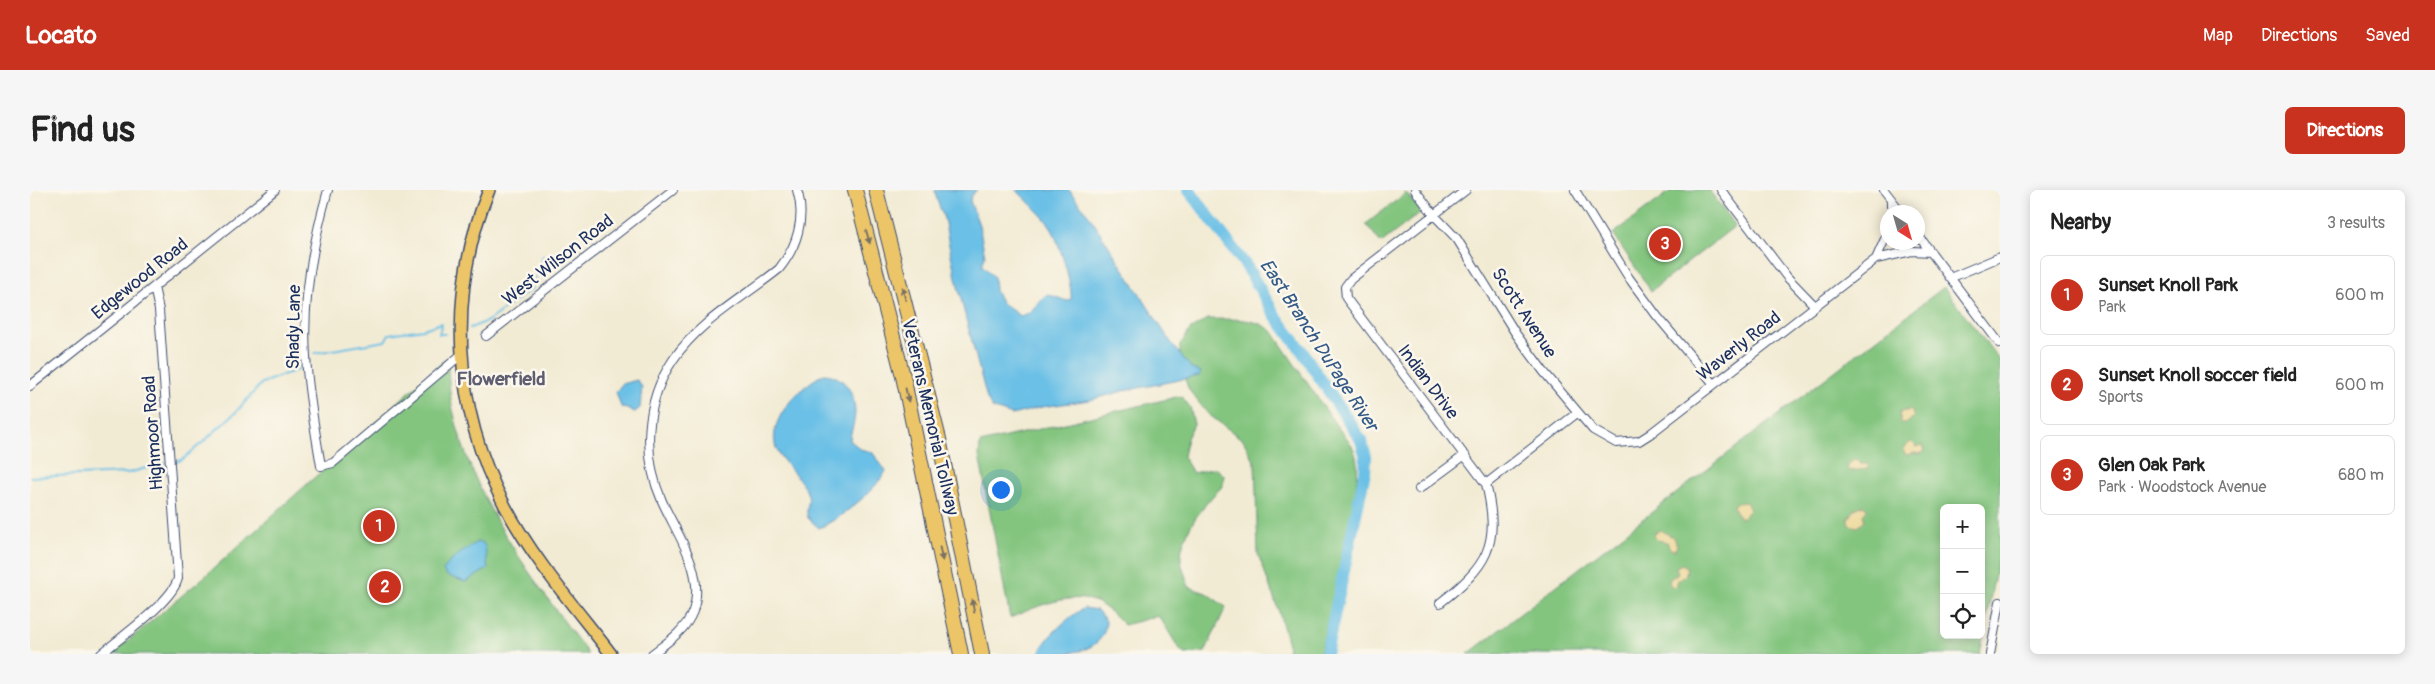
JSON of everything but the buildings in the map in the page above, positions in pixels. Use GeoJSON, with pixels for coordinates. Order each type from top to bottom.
{"type":"FeatureCollection","features":[{"type":"Feature","properties":{"kind":"highway","name":"Veterans Memorial Tollway"},"geometry":{"type":"LineString","coordinates":[[855,190],[903,376],[961,654]]}},
{"type":"Feature","properties":{"kind":"highway","name":"Veterans Memorial Tollway"},"geometry":{"type":"LineString","coordinates":[[876,190],[939,439],[982,654]]}},
{"type":"Feature","properties":{"kind":"main road"},"geometry":{"type":"LineString","coordinates":[[489,190],[474,232],[467,263],[462,304],[462,354],[468,406],[476,440],[488,472],[505,506],[533,552],[610,654]]}},
{"type":"Feature","properties":{"kind":"street","name":"Edgewood Road"},"geometry":{"type":"LineString","coordinates":[[30,386],[275,190]]}},
{"type":"Feature","properties":{"kind":"street","name":"Shady Lane"},"geometry":{"type":"LineString","coordinates":[[328,190],[317,229],[306,324],[306,356],[321,466],[333,463],[424,384],[462,354]]}},
{"type":"Feature","properties":{"kind":"street","name":"West Wilson Road"},"geometry":{"type":"LineString","coordinates":[[486,336],[672,190]]}},
{"type":"Feature","properties":{"kind":"street"},"geometry":{"type":"LineString","coordinates":[[652,654],[686,623],[692,612],[697,587],[692,564],[662,500],[653,473],[649,446],[650,423],[657,394],[672,361],[692,337],[774,272],[786,260],[800,224],[801,205],[797,190]]}},
{"type":"Feature","properties":{"kind":"street","name":"Scott Avenue"},"geometry":{"type":"LineString","coordinates":[[1415,190],[1434,215],[1457,239],[1516,334],[1577,413],[1600,436],[1616,443]]}},
{"type":"Feature","properties":{"kind":"street"},"geometry":{"type":"LineString","coordinates":[[1434,215],[1466,190]]}},
{"type":"Feature","properties":{"kind":"street"},"geometry":{"type":"LineString","coordinates":[[1575,190],[1629,278],[1657,316],[1714,384]]}},
{"type":"Feature","properties":{"kind":"street"},"geometry":{"type":"LineString","coordinates":[[1721,190],[1787,277],[1815,306]]}},
{"type":"Feature","properties":{"kind":"street"},"geometry":{"type":"LineString","coordinates":[[1884,190],[1895,205]]}},
{"type":"Feature","properties":{"kind":"street"},"geometry":{"type":"LineString","coordinates":[[1890,199],[1890,205]]}},
{"type":"Feature","properties":{"kind":"street","name":"Indian Drive"},"geometry":{"type":"LineString","coordinates":[[1434,215],[1351,279],[1345,287],[1346,298],[1486,484]]}},
{"type":"Feature","properties":{"kind":"street"},"geometry":{"type":"LineString","coordinates":[[1925,244],[2000,344]]}},
{"type":"Feature","properties":{"kind":"street","name":"Waverly Road"},"geometry":{"type":"LineString","coordinates":[[1876,259],[1880,250]]}},
{"type":"Feature","properties":{"kind":"street","name":"Waverly Road"},"geometry":{"type":"LineString","coordinates":[[1616,443],[1632,442],[1645,438],[1876,259],[1912,251],[1931,252]]}},
{"type":"Feature","properties":{"kind":"street"},"geometry":{"type":"LineString","coordinates":[[1950,278],[2000,257]]}},
{"type":"Feature","properties":{"kind":"street","name":"Highmoor Road"},"geometry":{"type":"LineString","coordinates":[[102,654],[165,600],[177,585],[178,578],[159,310],[154,287]]}},
{"type":"Feature","properties":{"kind":"street"},"geometry":{"type":"LineString","coordinates":[[1440,603],[1473,575],[1487,552],[1493,529],[1493,516],[1486,484],[1577,413]]}},
{"type":"Feature","properties":{"kind":"street"},"geometry":{"type":"LineString","coordinates":[[1419,489],[1464,455]]}},
{"type":"Feature","properties":{"kind":"street"},"geometry":{"type":"LineString","coordinates":[[1990,654],[2000,602]]}},
{"type":"Feature","properties":{"kind":"green space"},"geometry":{"type":"Polygon","coordinates":[[[1672,190],[1709,190],[1735,226],[1651,291],[1613,234],[1672,190]]]}},
{"type":"Feature","properties":{"kind":"green space"},"geometry":{"type":"Polygon","coordinates":[[[1406,193],[1421,212],[1381,243],[1366,224],[1406,193]]]}},
{"type":"Feature","properties":{"kind":"green space"},"geometry":{"type":"Polygon","coordinates":[[[1944,287],[2000,361],[2000,546],[1985,627],[1985,504],[1940,504],[1940,639],[1983,639],[1980,654],[1468,654],[1944,287]]]}},
{"type":"Feature","properties":{"kind":"green space"},"geometry":{"type":"Polygon","coordinates":[[[1208,319],[1249,321],[1265,326],[1272,331],[1338,428],[1349,441],[1355,453],[1357,484],[1349,529],[1320,654],[1287,654],[1288,644],[1279,612],[1258,554],[1255,463],[1243,440],[1208,414],[1189,390],[1180,366],[1180,345],[1191,329],[1208,319]]]}},
{"type":"Feature","properties":{"kind":"green space"},"geometry":{"type":"Polygon","coordinates":[[[447,358],[453,410],[475,478],[490,509],[508,539],[588,654],[112,654],[203,578],[447,358]]]}},
{"type":"Feature","properties":{"kind":"green space"},"geometry":{"type":"Polygon","coordinates":[[[1181,396],[1190,407],[1194,424],[1187,438],[1183,456],[1193,473],[1215,468],[1224,475],[1223,486],[1194,520],[1181,551],[1181,561],[1189,587],[1206,593],[1226,607],[1205,652],[1184,654],[1158,616],[1124,625],[1104,607],[1090,600],[1059,600],[1010,618],[979,455],[980,443],[1181,396]]]}},
{"type":"Feature","properties":{"kind":"sand"},"geometry":{"type":"Polygon","coordinates":[[[1911,410],[1914,417],[1906,424],[1901,424],[1899,412],[1911,410]]]}},
{"type":"Feature","properties":{"kind":"sand"},"geometry":{"type":"Polygon","coordinates":[[[1910,442],[1914,443],[1916,447],[1923,445],[1925,451],[1920,454],[1906,455],[1903,450],[1910,442]]]}},
{"type":"Feature","properties":{"kind":"sand"},"geometry":{"type":"Polygon","coordinates":[[[1855,459],[1860,464],[1868,464],[1868,469],[1849,471],[1847,465],[1855,459]]]}},
{"type":"Feature","properties":{"kind":"sand"},"geometry":{"type":"Polygon","coordinates":[[[1746,502],[1750,509],[1742,518],[1739,518],[1733,506],[1735,503],[1746,502]]]}},
{"type":"Feature","properties":{"kind":"sand"},"geometry":{"type":"Polygon","coordinates":[[[1863,505],[1868,509],[1863,515],[1865,521],[1858,527],[1849,525],[1848,520],[1855,509],[1863,505]]]}},
{"type":"Feature","properties":{"kind":"sand"},"geometry":{"type":"Polygon","coordinates":[[[1660,530],[1673,537],[1677,545],[1675,550],[1670,549],[1667,542],[1657,540],[1654,537],[1655,532],[1660,530]]]}},
{"type":"Feature","properties":{"kind":"sand"},"geometry":{"type":"Polygon","coordinates":[[[1682,564],[1687,567],[1686,575],[1678,580],[1676,587],[1673,587],[1669,583],[1670,579],[1678,573],[1676,567],[1682,564]]]}},
{"type":"Feature","properties":{"kind":"water"},"geometry":{"type":"Polygon","coordinates":[[[935,190],[977,190],[971,196],[970,201],[979,225],[985,256],[982,265],[994,277],[995,291],[1002,303],[1020,316],[1029,313],[1047,294],[1067,301],[1071,299],[1071,292],[1064,263],[1051,227],[1016,190],[1069,190],[1090,217],[1170,341],[1192,369],[1201,372],[1199,376],[1123,391],[1090,400],[1042,407],[1012,415],[992,408],[987,399],[954,268],[944,219],[935,190]]]}},
{"type":"Feature","properties":{"kind":"water"},"geometry":{"type":"Polygon","coordinates":[[[824,374],[832,375],[839,379],[845,384],[853,397],[855,413],[850,440],[860,449],[872,452],[886,471],[874,487],[856,504],[819,528],[808,518],[808,495],[806,489],[779,454],[775,442],[775,431],[779,419],[794,397],[804,387],[824,374]]]}},
{"type":"Feature","properties":{"kind":"water"},"geometry":{"type":"Polygon","coordinates":[[[637,380],[642,387],[640,408],[635,412],[621,407],[616,392],[622,384],[637,380]]]}},
{"type":"Feature","properties":{"kind":"water"},"geometry":{"type":"Polygon","coordinates":[[[477,542],[483,543],[485,546],[488,569],[465,582],[446,575],[443,570],[459,554],[477,542]]]}},
{"type":"Feature","properties":{"kind":"water"},"geometry":{"type":"Polygon","coordinates":[[[1084,608],[1097,610],[1106,621],[1104,632],[1099,640],[1083,650],[1038,654],[1058,628],[1084,608]]]}},
{"type":"Feature","properties":{"kind":"waterway","name":"East Branch DuPage River"},"geometry":{"type":"LineString","coordinates":[[1189,190],[1247,267],[1275,315],[1302,351],[1361,440],[1366,457],[1365,472],[1326,654]]}},
{"type":"Feature","properties":{"kind":"waterway"},"geometry":{"type":"LineString","coordinates":[[470,328],[488,321],[531,289],[543,256]]}},
{"type":"Feature","properties":{"kind":"waterway"},"geometry":{"type":"LineString","coordinates":[[315,353],[385,341],[389,334],[423,329],[442,323],[439,334],[445,334]]}},
{"type":"Feature","properties":{"kind":"waterway"},"geometry":{"type":"LineString","coordinates":[[176,462],[183,459],[236,412],[262,383],[299,369]]}},
{"type":"Feature","properties":{"kind":"waterway"},"geometry":{"type":"LineString","coordinates":[[30,477],[128,473],[165,463]]}},
{"type":"Feature","properties":{"kind":"place","name":"Glen Oak Park"},"geometry":{"type":"Point","coordinates":[1665,244]}},
{"type":"Feature","properties":{"kind":"place","name":"Sunset Knoll Park"},"geometry":{"type":"Point","coordinates":[379,526]}},
{"type":"Feature","properties":{"kind":"place","name":"Sunset Knoll soccer field"},"geometry":{"type":"Point","coordinates":[385,587]}},
{"type":"Feature","properties":{"kind":"district","name":"Flowerfield"},"geometry":{"type":"Point","coordinates":[501,379]}}]}
